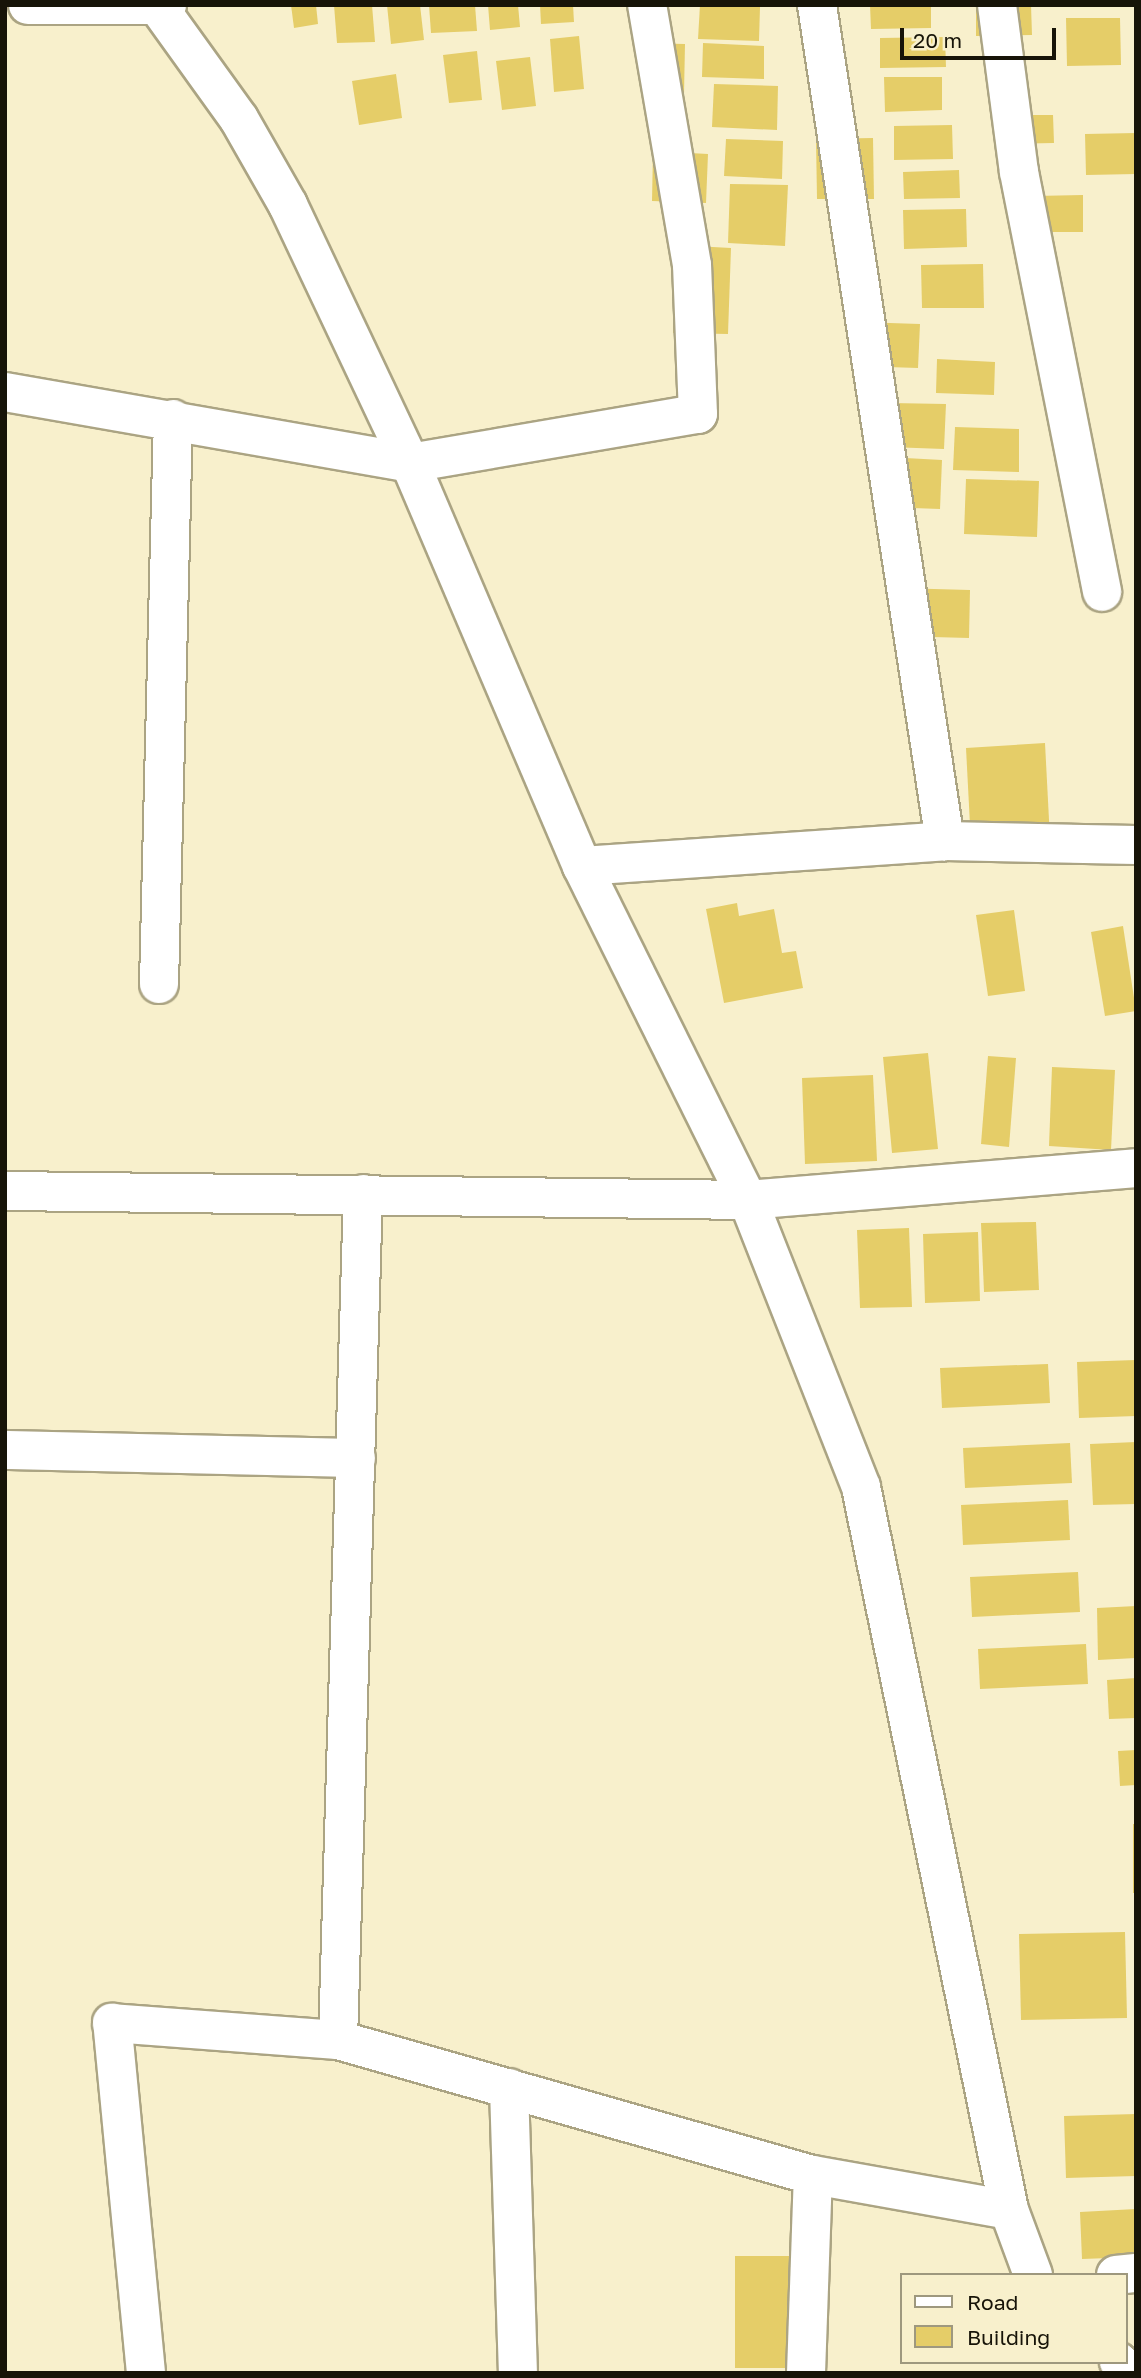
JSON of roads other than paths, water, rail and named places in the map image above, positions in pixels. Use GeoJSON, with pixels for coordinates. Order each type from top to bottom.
{"type":"FeatureCollection","features":[{"type":"Feature","properties":{"kind":"street"},"geometry":{"type":"LineString","coordinates":[[28,5],[161,6],[239,119],[288,205],[410,463],[582,866],[748,1200],[861,1487],[1009,2210],[1032,2273]]}},
{"type":"Feature","properties":{"kind":"street"},"geometry":{"type":"LineString","coordinates":[[5,392],[173,419],[410,463],[698,414],[692,265],[647,5]]}},
{"type":"Feature","properties":{"kind":"street"},"geometry":{"type":"LineString","coordinates":[[817,5],[945,841]]}},
{"type":"Feature","properties":{"kind":"street"},"geometry":{"type":"LineString","coordinates":[[998,5],[1020,172],[1102,592]]}},
{"type":"Feature","properties":{"kind":"street"},"geometry":{"type":"LineString","coordinates":[[159,984],[173,419]]}},
{"type":"Feature","properties":{"kind":"street"},"geometry":{"type":"LineString","coordinates":[[582,866],[945,841],[1136,845]]}},
{"type":"Feature","properties":{"kind":"street"},"geometry":{"type":"LineString","coordinates":[[5,1191],[748,1200],[1136,1168]]}},
{"type":"Feature","properties":{"kind":"street"},"geometry":{"type":"LineString","coordinates":[[338,2040],[363,1194]]}},
{"type":"Feature","properties":{"kind":"street"},"geometry":{"type":"LineString","coordinates":[[5,1450],[356,1458]]}},
{"type":"Feature","properties":{"kind":"street"},"geometry":{"type":"LineString","coordinates":[[146,2373],[112,2023],[338,2040],[813,2175],[1009,2210]]}},
{"type":"Feature","properties":{"kind":"street"},"geometry":{"type":"LineString","coordinates":[[509,2088],[517,2373]]}},
{"type":"Feature","properties":{"kind":"street"},"geometry":{"type":"LineString","coordinates":[[806,2373],[813,2175]]}}]}
